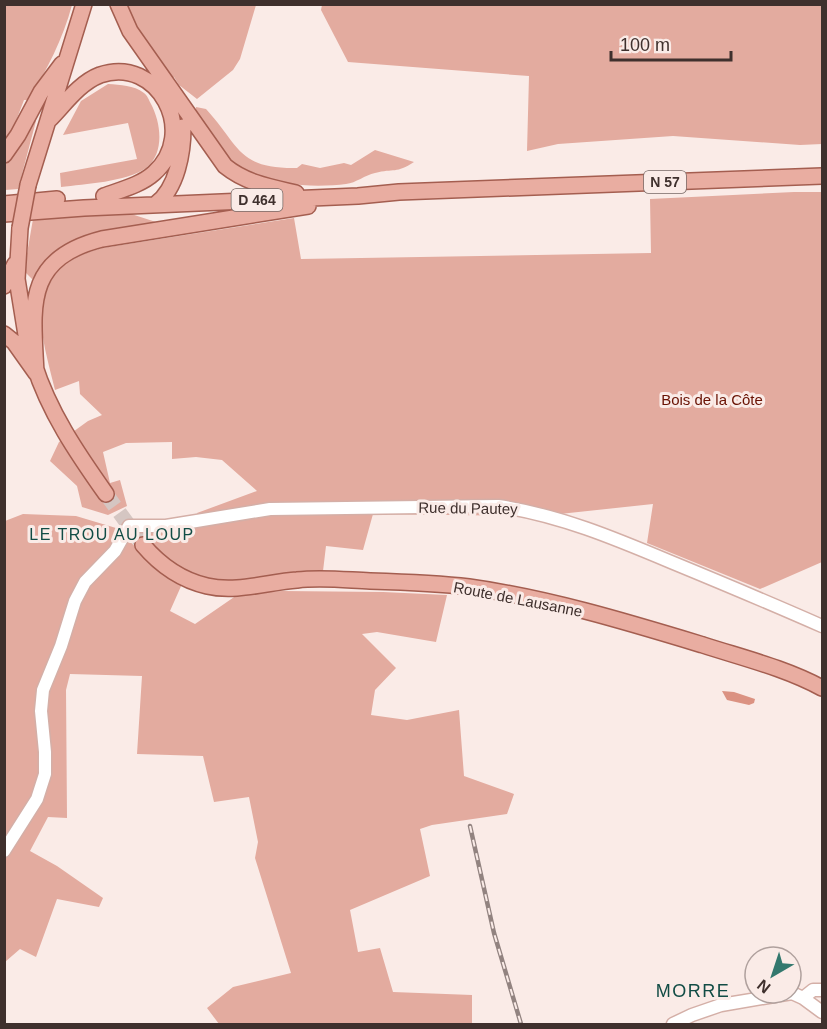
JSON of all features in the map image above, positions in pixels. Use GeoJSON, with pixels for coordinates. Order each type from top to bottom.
{"type":"FeatureCollection","features":[{"type":"Feature","properties":{"kind":"main road"},"geometry":{"type":"LineString","coordinates":[[84,4],[28,185],[20,228],[17,261],[18,289],[22,317],[36,372],[49,404],[66,435],[106,494]]}},
{"type":"Feature","properties":{"kind":"main road","name":"N 57"},"geometry":{"type":"LineString","coordinates":[[117,4],[130,31],[213,150],[233,172],[250,182],[296,193],[399,192],[822,176]]}},
{"type":"Feature","properties":{"kind":"main road"},"geometry":{"type":"LineString","coordinates":[[4,155],[12,146],[41,92],[69,54]]}},
{"type":"Feature","properties":{"kind":"main road"},"geometry":{"type":"LineString","coordinates":[[49,120],[88,81],[111,73],[132,75],[144,79],[157,88],[165,100],[173,125],[171,146],[166,158],[149,176],[104,196]]}},
{"type":"Feature","properties":{"kind":"main road"},"geometry":{"type":"LineString","coordinates":[[161,199],[176,172],[182,148],[182,107]]}},
{"type":"Feature","properties":{"kind":"main road","name":"D 464"},"geometry":{"type":"LineString","coordinates":[[4,204],[104,196],[161,199],[358,196],[399,192]]}},
{"type":"Feature","properties":{"kind":"main road","name":"D 464"},"geometry":{"type":"LineString","coordinates":[[4,214],[161,199],[296,193]]}},
{"type":"Feature","properties":{"kind":"main road"},"geometry":{"type":"LineString","coordinates":[[36,372],[33,314],[35,296],[47,272],[68,252],[102,239],[282,211],[358,196]]}},
{"type":"Feature","properties":{"kind":"main road"},"geometry":{"type":"LineString","coordinates":[[4,286],[17,261]]}},
{"type":"Feature","properties":{"kind":"main road"},"geometry":{"type":"LineString","coordinates":[[4,334],[36,372]]}},
{"type":"Feature","properties":{"kind":"main road","name":"Route de Lausanne"},"geometry":{"type":"LineString","coordinates":[[143,545],[177,575],[208,586],[241,587],[315,579],[431,583],[482,589],[560,606],[685,640],[775,668],[822,688]]}},
{"type":"Feature","properties":{"kind":"street","name":"Rue du Pautey"},"geometry":{"type":"LineString","coordinates":[[4,851],[38,799],[45,774],[41,711],[43,690],[61,646],[75,601],[85,582],[115,551],[129,526],[166,526],[270,509],[498,506],[528,510],[588,528],[822,626]]}},
{"type":"Feature","properties":{"kind":"street"},"geometry":{"type":"LineString","coordinates":[[822,990],[813,990],[803,998],[822,1012]]}},
{"type":"Feature","properties":{"kind":"street"},"geometry":{"type":"LineString","coordinates":[[673,1024],[692,1014],[743,1001]]}},
{"type":"Feature","properties":{"kind":"green space"},"geometry":{"type":"Polygon","coordinates":[[[5,5],[72,5],[54,54],[29,100],[24,100],[11,134],[5,143],[5,5]]]}},
{"type":"Feature","properties":{"kind":"green space"},"geometry":{"type":"Polygon","coordinates":[[[123,5],[256,5],[240,59],[233,70],[197,99],[179,85],[174,77],[170,80],[131,23],[123,5]]]}},
{"type":"Feature","properties":{"kind":"green space"},"geometry":{"type":"Polygon","coordinates":[[[322,5],[822,5],[822,144],[800,145],[673,136],[558,144],[527,151],[529,76],[348,62],[321,10],[322,5]]]}},
{"type":"Feature","properties":{"kind":"green space"},"geometry":{"type":"Polygon","coordinates":[[[108,84],[131,87],[147,96],[159,129],[159,146],[156,154],[152,162],[138,173],[105,182],[61,187],[60,173],[137,159],[128,123],[63,135],[81,101],[108,84]]]}},
{"type":"Feature","properties":{"kind":"green space"},"geometry":{"type":"Polygon","coordinates":[[[196,107],[206,109],[242,153],[262,164],[297,168],[302,164],[320,168],[344,163],[351,165],[375,150],[414,162],[403,168],[371,174],[346,184],[320,186],[275,182],[249,173],[232,162],[195,114],[196,107]]]}},
{"type":"Feature","properties":{"kind":"green space"},"geometry":{"type":"Polygon","coordinates":[[[33,120],[36,121],[18,189],[5,190],[4,162],[13,153],[33,120]]]}},
{"type":"Feature","properties":{"kind":"green space","name":"Bois de la Côte"},"geometry":{"type":"Polygon","coordinates":[[[822,192],[822,562],[760,589],[647,543],[653,504],[541,516],[373,514],[363,550],[326,546],[323,571],[232,581],[198,579],[186,575],[167,561],[141,530],[202,525],[197,513],[257,491],[222,460],[196,457],[172,459],[172,442],[126,443],[103,452],[110,483],[120,480],[127,506],[108,515],[82,507],[77,486],[50,461],[59,442],[88,421],[102,415],[80,394],[79,381],[55,390],[44,343],[41,322],[42,303],[47,285],[58,270],[76,258],[102,248],[294,218],[301,259],[651,253],[650,199],[822,192]]]}},
{"type":"Feature","properties":{"kind":"green space"},"geometry":{"type":"Polygon","coordinates":[[[122,211],[159,223],[119,229],[36,278],[32,279],[24,271],[33,219],[122,211]]]}},
{"type":"Feature","properties":{"kind":"green space"},"geometry":{"type":"Polygon","coordinates":[[[23,514],[76,516],[116,528],[155,566],[182,584],[170,611],[195,624],[240,593],[282,591],[447,595],[436,642],[377,632],[362,634],[396,668],[375,690],[371,715],[407,720],[459,710],[464,776],[514,794],[507,814],[432,825],[420,829],[430,876],[350,910],[358,952],[380,948],[393,992],[472,995],[472,1024],[219,1024],[207,1008],[233,987],[291,973],[255,858],[258,842],[249,797],[214,802],[203,756],[137,754],[142,676],[70,674],[66,690],[67,818],[48,817],[30,851],[57,866],[103,898],[99,907],[57,899],[36,957],[20,949],[5,962],[5,521],[23,514]]]}},
{"type":"Feature","properties":{"kind":"shaded area"},"geometry":{"type":"Polygon","coordinates":[[[722,691],[734,692],[755,699],[754,703],[749,705],[727,700],[722,691]]]}},
{"type":"Feature","properties":{"kind":"tunnel"},"geometry":{"type":"LineString","coordinates":[[106,494],[143,545]]}},
{"type":"Feature","properties":{"kind":"railway"},"geometry":{"type":"LineString","coordinates":[[470,826],[494,933],[521,1024]]}},
{"type":"Feature","properties":{"kind":"district","name":"LE TROU AU LOUP"},"geometry":{"type":"Point","coordinates":[112,534]}},
{"type":"Feature","properties":{"kind":"district","name":"MORRE"},"geometry":{"type":"Point","coordinates":[693,991]}}]}
